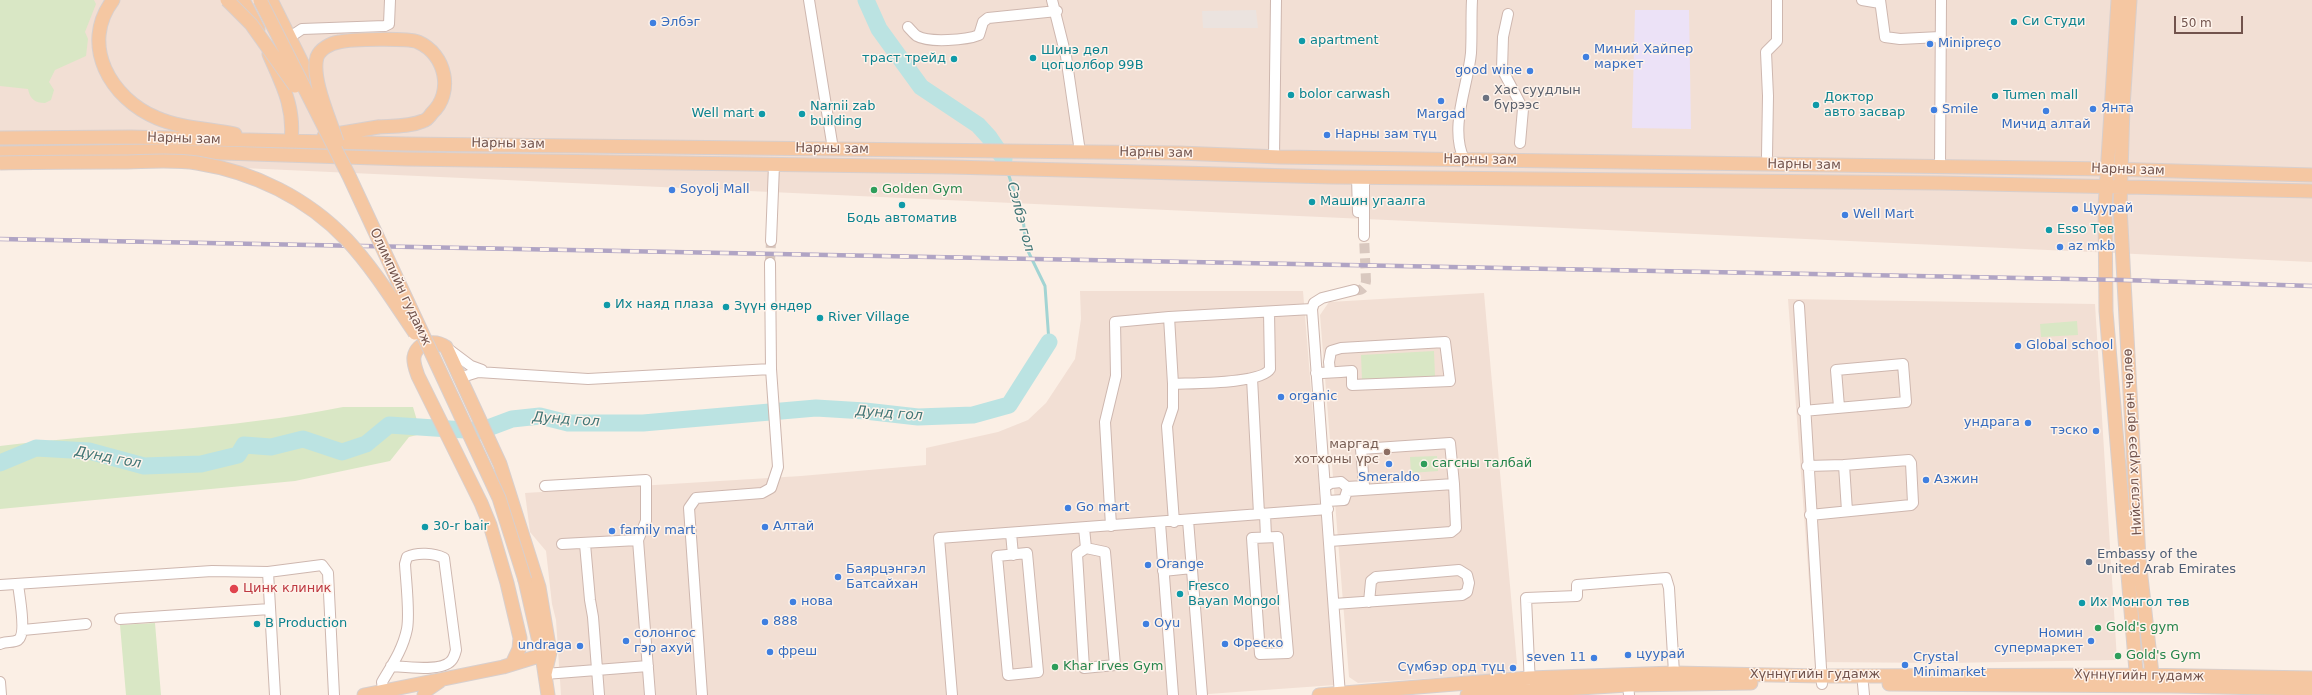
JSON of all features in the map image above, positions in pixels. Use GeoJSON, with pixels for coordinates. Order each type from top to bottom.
{"type":"FeatureCollection","features":[{"type":"Feature","properties":{"kind":"main road"},"geometry":{"type":"LineString","coordinates":[[113,0],[102,18],[99,36],[99,53],[104,70],[112,85],[126,100],[146,113],[171,122],[276,141]]}},
{"type":"Feature","properties":{"kind":"main road"},"geometry":{"type":"LineString","coordinates":[[227,0],[251,24],[318,118]]}},
{"type":"Feature","properties":{"kind":"main road","name":"Олимпийн гудамж"},"geometry":{"type":"LineString","coordinates":[[260,0],[348,176],[499,498],[525,580],[542,655],[548,695]]}},
{"type":"Feature","properties":{"kind":"main road"},"geometry":{"type":"LineString","coordinates":[[243,1],[253,3],[264,0]]}},
{"type":"Feature","properties":{"kind":"main road"},"geometry":{"type":"LineString","coordinates":[[271,0],[280,17],[290,37],[340,138],[378,127],[405,126],[424,121],[433,113],[444,96],[446,82],[442,67],[431,52],[418,42],[404,40],[338,42],[325,47],[318,54],[315,67],[348,176]]}},
{"type":"Feature","properties":{"kind":"main road","name":"Нийслэл хүрээ өргөн чөлөө"},"geometry":{"type":"LineString","coordinates":[[2118,0],[2106,187],[2106,311],[2137,685]]}},
{"type":"Feature","properties":{"kind":"main road","name":"Нийслэл хүрээ өргөн чөлөө"},"geometry":{"type":"LineString","coordinates":[[2130,0],[2123,107],[2123,169],[2120,207],[2139,559],[2153,686]]}},
{"type":"Feature","properties":{"kind":"main road"},"geometry":{"type":"LineString","coordinates":[[243,1],[257,28],[290,104],[296,141]]}},
{"type":"Feature","properties":{"kind":"main road"},"geometry":{"type":"LineString","coordinates":[[257,28],[260,17],[266,13],[280,17]]}},
{"type":"Feature","properties":{"kind":"main road","name":"Нарны зам"},"geometry":{"type":"LineString","coordinates":[[0,138],[131,137],[296,141],[340,138],[406,144],[1038,151],[1277,157],[2123,169],[2312,175]]}},
{"type":"Feature","properties":{"kind":"main road"},"geometry":{"type":"LineString","coordinates":[[406,144],[406,159]]}},
{"type":"Feature","properties":{"kind":"main road"},"geometry":{"type":"LineString","coordinates":[[622,146],[630,155],[625,164]]}},
{"type":"Feature","properties":{"kind":"main road"},"geometry":{"type":"LineString","coordinates":[[642,147],[637,155],[642,164]]}},
{"type":"Feature","properties":{"kind":"main road","name":"Нарны зам"},"geometry":{"type":"LineString","coordinates":[[0,153],[162,151],[625,164],[964,168],[1280,176],[2312,190]]}},
{"type":"Feature","properties":{"kind":"main road"},"geometry":{"type":"LineString","coordinates":[[1277,157],[1282,168],[1280,176]]}},
{"type":"Feature","properties":{"kind":"main road"},"geometry":{"type":"LineString","coordinates":[[0,163],[195,162],[234,171],[269,184],[300,201],[325,220],[348,241],[377,278],[437,365]]}},
{"type":"Feature","properties":{"kind":"main road"},"geometry":{"type":"LineString","coordinates":[[1720,164],[1724,172],[1720,181]]}},
{"type":"Feature","properties":{"kind":"main road"},"geometry":{"type":"LineString","coordinates":[[512,664],[519,649],[520,638],[508,582],[490,525],[418,376],[414,357],[417,350],[425,344],[440,343],[446,347],[500,464],[539,586],[550,652],[545,674]]}},
{"type":"Feature","properties":{"kind":"main road"},"geometry":{"type":"LineString","coordinates":[[364,695],[512,664],[542,655]]}},
{"type":"Feature","properties":{"kind":"main road","name":"Хүннүгийн гудамж"},"geometry":{"type":"LineString","coordinates":[[1319,695],[1530,684],[1674,673],[1821,680],[2312,689]]}},
{"type":"Feature","properties":{"kind":"main road"},"geometry":{"type":"LineString","coordinates":[[424,695],[427,690],[443,678]]}},
{"type":"Feature","properties":{"kind":"main road","name":"Хүннүгийн гудамж"},"geometry":{"type":"LineString","coordinates":[[2153,686],[2312,678]]}},
{"type":"Feature","properties":{"kind":"main road","name":"Хүннүгийн гудамж"},"geometry":{"type":"LineString","coordinates":[[1467,695],[1487,694],[1530,684],[1628,690],[1821,680],[1864,690],[2137,685]]}},
{"type":"Feature","properties":{"kind":"main road"},"geometry":{"type":"LineString","coordinates":[[388,689],[406,695]]}},
{"type":"Feature","properties":{"kind":"street"},"geometry":{"type":"LineString","coordinates":[[290,37],[302,29],[385,26],[389,24],[390,0]]}},
{"type":"Feature","properties":{"kind":"street"},"geometry":{"type":"LineString","coordinates":[[809,0],[833,149]]}},
{"type":"Feature","properties":{"kind":"street"},"geometry":{"type":"LineString","coordinates":[[1052,0],[1057,11],[1069,71],[1080,152]]}},
{"type":"Feature","properties":{"kind":"street"},"geometry":{"type":"LineString","coordinates":[[1276,0],[1277,157]]}},
{"type":"Feature","properties":{"kind":"street"},"geometry":{"type":"LineString","coordinates":[[1464,159],[1460,150],[1459,128],[1462,97],[1471,54],[1472,0]]}},
{"type":"Feature","properties":{"kind":"street"},"geometry":{"type":"LineString","coordinates":[[1767,156],[1768,96],[1766,52],[1777,41],[1777,0]]}},
{"type":"Feature","properties":{"kind":"street"},"geometry":{"type":"LineString","coordinates":[[1862,0],[1880,1],[1885,37],[1900,39],[1940,37]]}},
{"type":"Feature","properties":{"kind":"street"},"geometry":{"type":"LineString","coordinates":[[1940,0],[1940,167]]}},
{"type":"Feature","properties":{"kind":"street"},"geometry":{"type":"LineString","coordinates":[[908,27],[917,36],[926,39],[969,39],[979,35],[983,22],[988,18],[1057,11]]}},
{"type":"Feature","properties":{"kind":"street"},"geometry":{"type":"LineString","coordinates":[[1508,14],[1503,37],[1502,69],[1523,109],[1520,143]]}},
{"type":"Feature","properties":{"kind":"street"},"geometry":{"type":"LineString","coordinates":[[771,241],[774,165]]}},
{"type":"Feature","properties":{"kind":"street"},"geometry":{"type":"LineString","coordinates":[[1360,177],[1361,236]]}},
{"type":"Feature","properties":{"kind":"street"},"geometry":{"type":"LineString","coordinates":[[702,695],[688,508],[696,498],[762,493],[771,488],[778,467],[771,369],[770,263]]}},
{"type":"Feature","properties":{"kind":"street"},"geometry":{"type":"LineString","coordinates":[[1340,694],[1312,309],[1314,303],[1322,298],[1354,290]]}},
{"type":"Feature","properties":{"kind":"street"},"geometry":{"type":"LineString","coordinates":[[1798,306],[1821,680]]}},
{"type":"Feature","properties":{"kind":"street"},"geometry":{"type":"LineString","coordinates":[[1111,526],[1105,422],[1116,376],[1115,322],[1169,317],[1312,309]]}},
{"type":"Feature","properties":{"kind":"street"},"geometry":{"type":"LineString","coordinates":[[1173,384],[1252,378],[1268,372],[1270,369],[1269,312]]}},
{"type":"Feature","properties":{"kind":"street"},"geometry":{"type":"LineString","coordinates":[[1169,317],[1173,408],[1167,426],[1174,522]]}},
{"type":"Feature","properties":{"kind":"street"},"geometry":{"type":"LineString","coordinates":[[1316,373],[1352,371],[1352,385],[1450,381],[1445,342],[1341,348],[1331,351],[1329,362],[1330,372]]}},
{"type":"Feature","properties":{"kind":"street"},"geometry":{"type":"LineString","coordinates":[[446,347],[471,366],[490,372]]}},
{"type":"Feature","properties":{"kind":"street"},"geometry":{"type":"LineString","coordinates":[[1804,411],[1906,402],[1903,364],[1836,370],[1839,407]]}},
{"type":"Feature","properties":{"kind":"street"},"geometry":{"type":"LineString","coordinates":[[461,382],[473,372],[588,378],[771,369]]}},
{"type":"Feature","properties":{"kind":"street"},"geometry":{"type":"LineString","coordinates":[[1252,378],[1262,514],[1266,537]]}},
{"type":"Feature","properties":{"kind":"street"},"geometry":{"type":"LineString","coordinates":[[1326,486],[1331,483],[1341,482],[1347,487],[1364,486],[1361,449],[1450,443],[1456,528],[1451,532],[1330,541]]}},
{"type":"Feature","properties":{"kind":"street"},"geometry":{"type":"LineString","coordinates":[[1807,466],[1909,460],[1911,463],[1913,503],[1911,505],[1810,515]]}},
{"type":"Feature","properties":{"kind":"street"},"geometry":{"type":"LineString","coordinates":[[1844,465],[1847,512]]}},
{"type":"Feature","properties":{"kind":"street"},"geometry":{"type":"LineString","coordinates":[[546,486],[646,480],[646,521],[638,540],[650,695]]}},
{"type":"Feature","properties":{"kind":"street"},"geometry":{"type":"LineString","coordinates":[[952,695],[939,538],[1174,522],[1262,514],[1327,505],[1344,500],[1347,491],[1454,484]]}},
{"type":"Feature","properties":{"kind":"street"},"geometry":{"type":"LineString","coordinates":[[1188,520],[1202,695]]}},
{"type":"Feature","properties":{"kind":"street"},"geometry":{"type":"LineString","coordinates":[[1160,523],[1173,695]]}},
{"type":"Feature","properties":{"kind":"street"},"geometry":{"type":"LineString","coordinates":[[1084,528],[1086,548]]}},
{"type":"Feature","properties":{"kind":"street"},"geometry":{"type":"LineString","coordinates":[[1011,533],[1013,555]]}},
{"type":"Feature","properties":{"kind":"street"},"geometry":{"type":"LineString","coordinates":[[1266,537],[1278,537],[1288,653],[1260,654],[1252,538],[1266,537]]}},
{"type":"Feature","properties":{"kind":"street"},"geometry":{"type":"LineString","coordinates":[[562,544],[585,544],[638,540]]}},
{"type":"Feature","properties":{"kind":"street"},"geometry":{"type":"LineString","coordinates":[[585,544],[593,617],[599,695]]}},
{"type":"Feature","properties":{"kind":"street"},"geometry":{"type":"LineString","coordinates":[[1086,548],[1105,552],[1115,665],[1084,668],[1077,554],[1086,548]]}},
{"type":"Feature","properties":{"kind":"street"},"geometry":{"type":"LineString","coordinates":[[1027,553],[1038,672],[1008,675],[997,556],[1013,555],[1027,553]]}},
{"type":"Feature","properties":{"kind":"street"},"geometry":{"type":"LineString","coordinates":[[388,689],[382,682],[391,666],[400,652],[408,628],[405,564],[407,557],[414,554],[439,556],[444,558],[456,650],[453,660],[447,665],[432,667],[391,666]]}},
{"type":"Feature","properties":{"kind":"street"},"geometry":{"type":"LineString","coordinates":[[0,585],[212,571],[268,572],[322,565],[328,573],[334,695]]}},
{"type":"Feature","properties":{"kind":"street"},"geometry":{"type":"LineString","coordinates":[[1163,571],[1192,568]]}},
{"type":"Feature","properties":{"kind":"street"},"geometry":{"type":"LineString","coordinates":[[1334,604],[1369,602],[1462,596],[1467,592],[1469,583],[1467,575],[1459,570],[1376,577],[1371,581],[1369,602]]}},
{"type":"Feature","properties":{"kind":"street"},"geometry":{"type":"LineString","coordinates":[[268,572],[275,695]]}},
{"type":"Feature","properties":{"kind":"street"},"geometry":{"type":"LineString","coordinates":[[1530,684],[1526,598],[1577,596],[1577,585],[1666,578],[1669,588],[1674,673]]}},
{"type":"Feature","properties":{"kind":"street"},"geometry":{"type":"LineString","coordinates":[[0,644],[17,641],[21,638],[23,630],[18,584]]}},
{"type":"Feature","properties":{"kind":"street"},"geometry":{"type":"LineString","coordinates":[[120,620],[270,609]]}},
{"type":"Feature","properties":{"kind":"street"},"geometry":{"type":"LineString","coordinates":[[23,630],[86,624]]}},
{"type":"Feature","properties":{"kind":"street"},"geometry":{"type":"LineString","coordinates":[[545,674],[648,666]]}},
{"type":"Feature","properties":{"kind":"street"},"geometry":{"type":"LineString","coordinates":[[0,682],[1,695]]}},
{"type":"Feature","properties":{"kind":"shaded area"},"geometry":{"type":"Polygon","coordinates":[[[0,0],[2312,0],[2312,262],[0,157],[0,0]]]}},
{"type":"Feature","properties":{"kind":"shaded area"},"geometry":{"type":"Polygon","coordinates":[[[1256,10],[1258,28],[1203,28],[1202,11],[1256,10]]]}},
{"type":"Feature","properties":{"kind":"shaded area"},"geometry":{"type":"Polygon","coordinates":[[[1635,10],[1689,10],[1691,129],[1632,128],[1635,10]]]}},
{"type":"Feature","properties":{"kind":"shaded area"},"geometry":{"type":"Polygon","coordinates":[[[1080,291],[1303,291],[1335,685],[1194,695],[561,695],[556,620],[552,604],[546,551],[530,532],[525,493],[801,476],[926,465],[926,448],[998,432],[1028,420],[1046,403],[1075,359],[1081,319],[1080,291]]]}},
{"type":"Feature","properties":{"kind":"shaded area"},"geometry":{"type":"Polygon","coordinates":[[[1484,293],[1517,664],[1510,673],[1358,683],[1349,677],[1320,315],[1329,302],[1484,293]]]}},
{"type":"Feature","properties":{"kind":"shaded area"},"geometry":{"type":"Polygon","coordinates":[[[1788,299],[2095,304],[2117,660],[1947,663],[1815,662],[1788,299]]]}},
{"type":"Feature","properties":{"kind":"green space"},"geometry":{"type":"Polygon","coordinates":[[[0,0],[94,0],[96,4],[85,32],[88,39],[86,56],[55,70],[49,82],[54,90],[51,100],[45,103],[34,100],[28,89],[0,86],[0,0]]]}},
{"type":"Feature","properties":{"kind":"green space"},"geometry":{"type":"Polygon","coordinates":[[[2077,321],[2078,335],[2041,337],[2040,324],[2077,321]]]}},
{"type":"Feature","properties":{"kind":"green space"},"geometry":{"type":"Polygon","coordinates":[[[1434,351],[1435,376],[1362,380],[1361,355],[1434,351]]]}},
{"type":"Feature","properties":{"kind":"green space"},"geometry":{"type":"Polygon","coordinates":[[[343,407],[413,407],[421,434],[409,437],[390,461],[295,481],[0,509],[0,446],[215,426],[300,415],[343,407]]]}},
{"type":"Feature","properties":{"kind":"green space","name":"сагсны талбай"},"geometry":{"type":"Polygon","coordinates":[[[1437,456],[1438,471],[1411,473],[1410,457],[1437,456]]]}},
{"type":"Feature","properties":{"kind":"green space"},"geometry":{"type":"Polygon","coordinates":[[[155,623],[161,695],[126,695],[120,625],[155,623]]]}},
{"type":"Feature","properties":{"kind":"waterway","name":"Сэлбэ гол"},"geometry":{"type":"LineString","coordinates":[[866,0],[879,29],[921,87],[978,125],[989,137],[1004,159]]}},
{"type":"Feature","properties":{"kind":"waterway","name":"Сэлбэ гол"},"geometry":{"type":"LineString","coordinates":[[1008,173],[1023,218],[1026,247],[1045,286],[1049,342]]}},
{"type":"Feature","properties":{"kind":"waterway","name":"Дунд гол"},"geometry":{"type":"LineString","coordinates":[[0,463],[36,448],[89,451],[144,466],[201,464],[238,455],[244,445],[271,447],[303,439],[342,452],[366,444],[389,425],[480,431],[512,419],[540,416],[568,423],[643,423],[816,408],[865,411],[918,417],[973,415],[1009,405],[1049,342]]}},
{"type":"Feature","properties":{"kind":"tunnel"},"geometry":{"type":"LineString","coordinates":[[1354,290],[1363,288],[1366,281],[1364,236]]}},
{"type":"Feature","properties":{"kind":"tunnel"},"geometry":{"type":"LineString","coordinates":[[770,263],[771,241]]}},
{"type":"Feature","properties":{"kind":"railway"},"geometry":{"type":"LineString","coordinates":[[0,239],[2123,280],[2312,286]]}},
{"type":"Feature","properties":{"kind":"place","name":"Си Студи"},"geometry":{"type":"Point","coordinates":[2014,22]}},
{"type":"Feature","properties":{"kind":"place","name":"Элбэг"},"geometry":{"type":"Point","coordinates":[653,23]}},
{"type":"Feature","properties":{"kind":"place","name":"apartment"},"geometry":{"type":"Point","coordinates":[1302,41]}},
{"type":"Feature","properties":{"kind":"place","name":"Minipreço"},"geometry":{"type":"Point","coordinates":[1930,44]}},
{"type":"Feature","properties":{"kind":"place","name":"Миний Хайпер маркет"},"geometry":{"type":"Point","coordinates":[1586,57]}},
{"type":"Feature","properties":{"kind":"place","name":"Шинэ дөл цогцолбор 99В"},"geometry":{"type":"Point","coordinates":[1033,58]}},
{"type":"Feature","properties":{"kind":"place","name":"траст трейд"},"geometry":{"type":"Point","coordinates":[954,59]}},
{"type":"Feature","properties":{"kind":"place","name":"good wine"},"geometry":{"type":"Point","coordinates":[1530,71]}},
{"type":"Feature","properties":{"kind":"place","name":"bolor carwash"},"geometry":{"type":"Point","coordinates":[1291,95]}},
{"type":"Feature","properties":{"kind":"place","name":"Tumen mall"},"geometry":{"type":"Point","coordinates":[1995,96]}},
{"type":"Feature","properties":{"kind":"place","name":"Хас суудлын бүрээс"},"geometry":{"type":"Point","coordinates":[1486,98]}},
{"type":"Feature","properties":{"kind":"place","name":"Margad"},"geometry":{"type":"Point","coordinates":[1441,101]}},
{"type":"Feature","properties":{"kind":"place","name":"Доктор авто засвар"},"geometry":{"type":"Point","coordinates":[1816,105]}},
{"type":"Feature","properties":{"kind":"place","name":"Янта"},"geometry":{"type":"Point","coordinates":[2093,109]}},
{"type":"Feature","properties":{"kind":"place","name":"Smile"},"geometry":{"type":"Point","coordinates":[1934,110]}},
{"type":"Feature","properties":{"kind":"place","name":"Мичид алтай"},"geometry":{"type":"Point","coordinates":[2046,111]}},
{"type":"Feature","properties":{"kind":"place","name":"Well mart"},"geometry":{"type":"Point","coordinates":[762,114]}},
{"type":"Feature","properties":{"kind":"place","name":"Narnii zab building"},"geometry":{"type":"Point","coordinates":[802,114]}},
{"type":"Feature","properties":{"kind":"place","name":"Нарны зам түц"},"geometry":{"type":"Point","coordinates":[1327,135]}},
{"type":"Feature","properties":{"kind":"place","name":"Soyolj Mall"},"geometry":{"type":"Point","coordinates":[672,190]}},
{"type":"Feature","properties":{"kind":"place","name":"Golden Gym"},"geometry":{"type":"Point","coordinates":[874,190]}},
{"type":"Feature","properties":{"kind":"place","name":"Машин угаалга"},"geometry":{"type":"Point","coordinates":[1312,202]}},
{"type":"Feature","properties":{"kind":"place","name":"Бодь автоматив"},"geometry":{"type":"Point","coordinates":[902,205]}},
{"type":"Feature","properties":{"kind":"place","name":"Цуурай"},"geometry":{"type":"Point","coordinates":[2075,209]}},
{"type":"Feature","properties":{"kind":"place","name":"Well Mart"},"geometry":{"type":"Point","coordinates":[1845,215]}},
{"type":"Feature","properties":{"kind":"place","name":"Esso Төв"},"geometry":{"type":"Point","coordinates":[2049,230]}},
{"type":"Feature","properties":{"kind":"place","name":"az mkb"},"geometry":{"type":"Point","coordinates":[2060,247]}},
{"type":"Feature","properties":{"kind":"place","name":"Их наяд плаза"},"geometry":{"type":"Point","coordinates":[607,305]}},
{"type":"Feature","properties":{"kind":"place","name":"Зүүн өндөр"},"geometry":{"type":"Point","coordinates":[726,307]}},
{"type":"Feature","properties":{"kind":"place","name":"River Village"},"geometry":{"type":"Point","coordinates":[820,318]}},
{"type":"Feature","properties":{"kind":"place","name":"Global school"},"geometry":{"type":"Point","coordinates":[2018,346]}},
{"type":"Feature","properties":{"kind":"place","name":"organic"},"geometry":{"type":"Point","coordinates":[1281,397]}},
{"type":"Feature","properties":{"kind":"place","name":"ундрага"},"geometry":{"type":"Point","coordinates":[2028,423]}},
{"type":"Feature","properties":{"kind":"place","name":"тэско"},"geometry":{"type":"Point","coordinates":[2096,431]}},
{"type":"Feature","properties":{"kind":"place","name":"маргад хотхоны үрс"},"geometry":{"type":"Point","coordinates":[1387,452]}},
{"type":"Feature","properties":{"kind":"place","name":"Smeraldo"},"geometry":{"type":"Point","coordinates":[1389,464]}},
{"type":"Feature","properties":{"kind":"place","name":"сагсны талбай"},"geometry":{"type":"Point","coordinates":[1424,464]}},
{"type":"Feature","properties":{"kind":"place","name":"Азжин"},"geometry":{"type":"Point","coordinates":[1926,480]}},
{"type":"Feature","properties":{"kind":"place","name":"Go mart"},"geometry":{"type":"Point","coordinates":[1068,508]}},
{"type":"Feature","properties":{"kind":"place","name":"30-r bair"},"geometry":{"type":"Point","coordinates":[425,527]}},
{"type":"Feature","properties":{"kind":"place","name":"Алтай"},"geometry":{"type":"Point","coordinates":[765,527]}},
{"type":"Feature","properties":{"kind":"place","name":"family mart"},"geometry":{"type":"Point","coordinates":[612,531]}},
{"type":"Feature","properties":{"kind":"place","name":"Embassy of the United Arab Emirates"},"geometry":{"type":"Point","coordinates":[2089,562]}},
{"type":"Feature","properties":{"kind":"place","name":"Orange"},"geometry":{"type":"Point","coordinates":[1148,565]}},
{"type":"Feature","properties":{"kind":"place","name":"Баярцэнгэл Батсайхан"},"geometry":{"type":"Point","coordinates":[838,577]}},
{"type":"Feature","properties":{"kind":"place","name":"Цинк клиник"},"geometry":{"type":"Point","coordinates":[234,589]}},
{"type":"Feature","properties":{"kind":"place","name":"Fresco Bayan Mongol"},"geometry":{"type":"Point","coordinates":[1180,594]}},
{"type":"Feature","properties":{"kind":"place","name":"нова"},"geometry":{"type":"Point","coordinates":[793,602]}},
{"type":"Feature","properties":{"kind":"place","name":"Их Монгол төв"},"geometry":{"type":"Point","coordinates":[2082,603]}},
{"type":"Feature","properties":{"kind":"place","name":"888"},"geometry":{"type":"Point","coordinates":[765,622]}},
{"type":"Feature","properties":{"kind":"place","name":"B Production"},"geometry":{"type":"Point","coordinates":[257,624]}},
{"type":"Feature","properties":{"kind":"place","name":"Oyu"},"geometry":{"type":"Point","coordinates":[1146,624]}},
{"type":"Feature","properties":{"kind":"place","name":"Gold's gym"},"geometry":{"type":"Point","coordinates":[2098,628]}},
{"type":"Feature","properties":{"kind":"place","name":"солонгос гэр ахуй"},"geometry":{"type":"Point","coordinates":[626,641]}},
{"type":"Feature","properties":{"kind":"place","name":"Номин супермаркет"},"geometry":{"type":"Point","coordinates":[2091,641]}},
{"type":"Feature","properties":{"kind":"place","name":"Фреско"},"geometry":{"type":"Point","coordinates":[1225,644]}},
{"type":"Feature","properties":{"kind":"place","name":"undraga"},"geometry":{"type":"Point","coordinates":[580,646]}},
{"type":"Feature","properties":{"kind":"place","name":"фреш"},"geometry":{"type":"Point","coordinates":[770,652]}},
{"type":"Feature","properties":{"kind":"place","name":"цуурай"},"geometry":{"type":"Point","coordinates":[1628,655]}},
{"type":"Feature","properties":{"kind":"place","name":"Gold's Gym"},"geometry":{"type":"Point","coordinates":[2118,656]}},
{"type":"Feature","properties":{"kind":"place","name":"seven 11"},"geometry":{"type":"Point","coordinates":[1594,658]}},
{"type":"Feature","properties":{"kind":"place","name":"Crystal Minimarket"},"geometry":{"type":"Point","coordinates":[1905,665]}},
{"type":"Feature","properties":{"kind":"place","name":"Khar Irves Gym"},"geometry":{"type":"Point","coordinates":[1055,667]}},
{"type":"Feature","properties":{"kind":"place","name":"Сүмбэр орд түц"},"geometry":{"type":"Point","coordinates":[1513,668]}}]}
